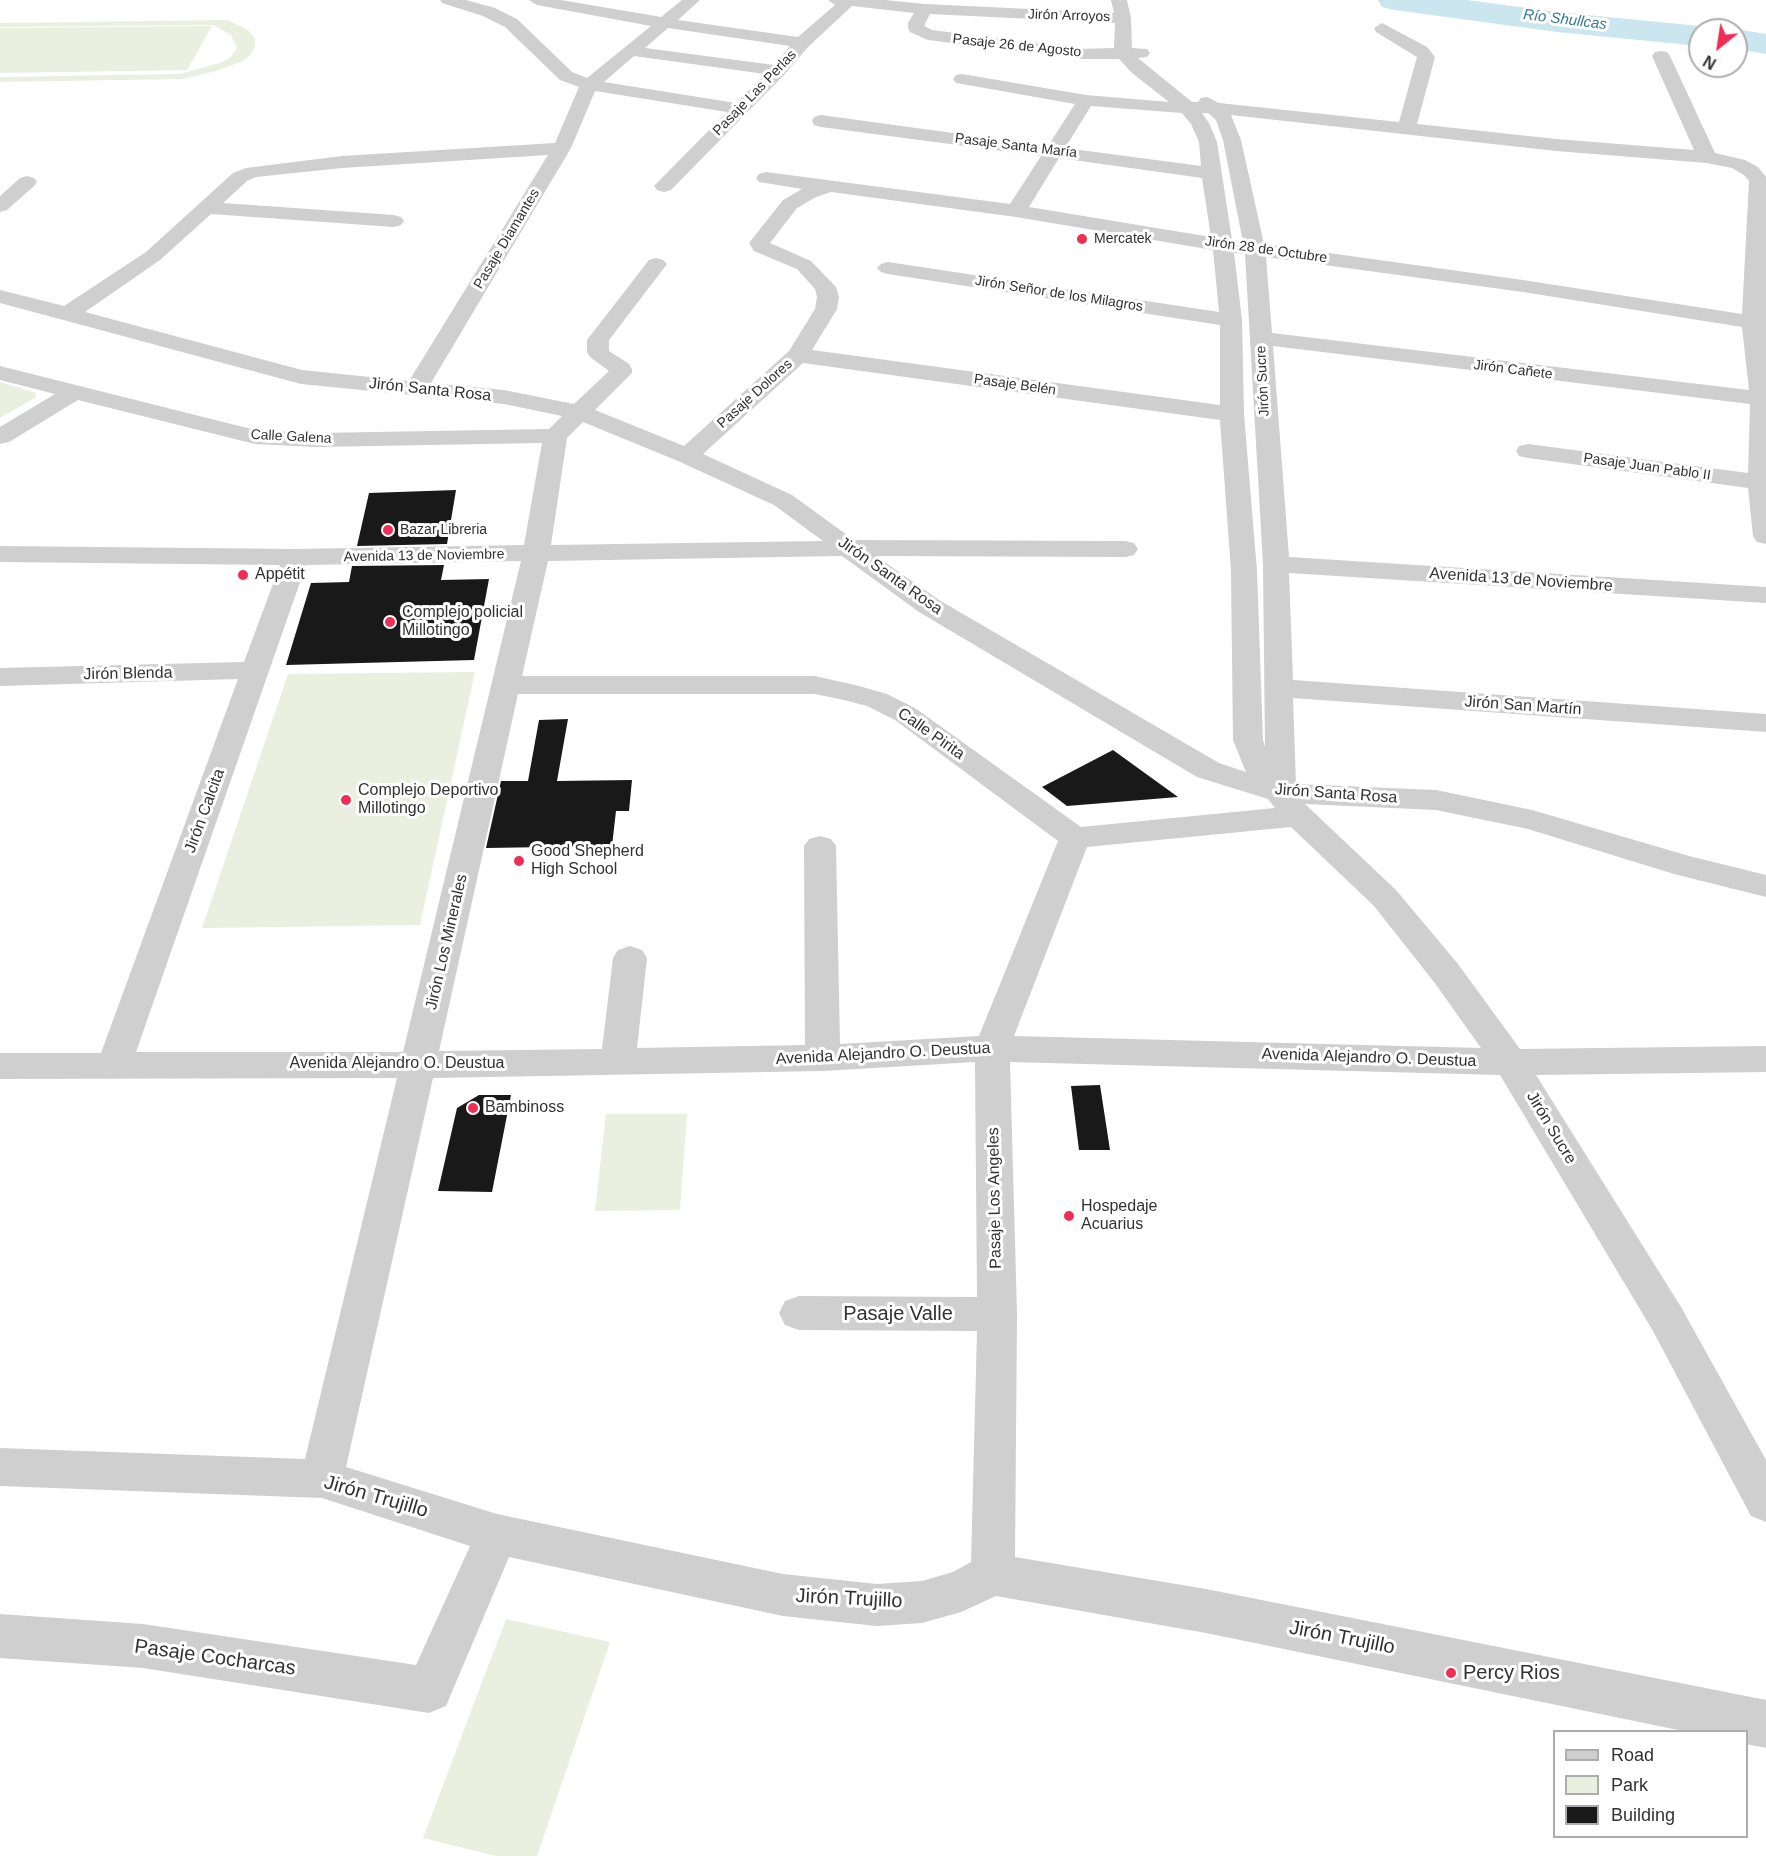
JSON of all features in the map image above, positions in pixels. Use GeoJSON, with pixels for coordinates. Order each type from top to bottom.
{"type":"FeatureCollection","features":[{"type":"Feature","properties":{"kind":"street"},"geometry":{"type":"LineString","coordinates":[[448,0],[489,12],[511,23],[566,76],[589,86],[740,109]]}},
{"type":"Feature","properties":{"kind":"street"},"geometry":{"type":"LineString","coordinates":[[537,0],[665,24],[802,43]]}},
{"type":"Feature","properties":{"kind":"street","name":"Pasaje Diamantes"},"geometry":{"type":"LineString","coordinates":[[417,387],[562,148],[589,86],[692,0]]}},
{"type":"Feature","properties":{"kind":"street","name":"Jirón Arroyos"},"geometry":{"type":"LineString","coordinates":[[842,1],[925,9],[1121,9]]}},
{"type":"Feature","properties":{"kind":"street","name":"Pasaje Las Perlas"},"geometry":{"type":"LineString","coordinates":[[664,186],[778,71],[842,1]]}},
{"type":"Feature","properties":{"kind":"street","name":"Pasaje 26 de Agosto"},"geometry":{"type":"LineString","coordinates":[[925,9],[916,28],[928,35],[1080,54],[1132,53]]}},
{"type":"Feature","properties":{"kind":"street"},"geometry":{"type":"LineString","coordinates":[[1121,9],[1132,53]]}},
{"type":"Feature","properties":{"kind":"street"},"geometry":{"type":"LineString","coordinates":[[1382,28],[1421,51],[1426,57],[1407,129]]}},
{"type":"Feature","properties":{"kind":"street"},"geometry":{"type":"LineString","coordinates":[[632,51],[778,71]]}},
{"type":"Feature","properties":{"kind":"street","name":"Jirón Sucre"},"geometry":{"type":"LineString","coordinates":[[1132,53],[1138,69],[1187,107],[1200,123],[1208,142],[1231,320],[1232,414],[1244,571],[1248,740],[1257,766],[1289,805],[1385,898],[1446,973],[1510,1062],[1667,1319],[1766,1502]]}},
{"type":"Feature","properties":{"kind":"street","name":"Jirón Sucre"},"geometry":{"type":"LineString","coordinates":[[1132,53],[1195,90],[1224,118],[1232,140],[1254,249],[1276,564],[1280,688],[1289,805]]}},
{"type":"Feature","properties":{"kind":"street"},"geometry":{"type":"LineString","coordinates":[[1661,56],[1707,157]]}},
{"type":"Feature","properties":{"kind":"street"},"geometry":{"type":"LineString","coordinates":[[962,79],[1086,100],[1215,108],[1556,145],[1707,157],[1738,164],[1762,174],[1759,323],[1764,399],[1763,483],[1766,536]]}},
{"type":"Feature","properties":{"kind":"street"},"geometry":{"type":"LineString","coordinates":[[1016,211],[1056,151],[1086,100]]}},
{"type":"Feature","properties":{"kind":"street","name":"Pasaje Santa María"},"geometry":{"type":"LineString","coordinates":[[821,121],[1211,173]]}},
{"type":"Feature","properties":{"kind":"street"},"geometry":{"type":"LineString","coordinates":[[67,315],[153,256],[240,177],[263,170],[434,155],[562,148]]}},
{"type":"Feature","properties":{"kind":"street","name":"Jirón 28 de Octubre"},"geometry":{"type":"LineString","coordinates":[[766,178],[1016,211],[1223,245],[1523,286],[1759,323]]}},
{"type":"Feature","properties":{"kind":"street"},"geometry":{"type":"LineString","coordinates":[[0,206],[27,182]]}},
{"type":"Feature","properties":{"kind":"street","name":"Pasaje Dolores"},"geometry":{"type":"LineString","coordinates":[[687,456],[798,355],[826,309],[828,297],[825,286],[804,265],[773,253],[761,247],[759,243],[790,204],[828,187]]}},
{"type":"Feature","properties":{"kind":"street"},"geometry":{"type":"LineString","coordinates":[[208,208],[394,221]]}},
{"type":"Feature","properties":{"kind":"street"},"geometry":{"type":"LineString","coordinates":[[555,436],[620,373],[621,369],[598,352],[598,340],[656,264]]}},
{"type":"Feature","properties":{"kind":"street","name":"Jirón Señor de los Milagros"},"geometry":{"type":"LineString","coordinates":[[888,268],[1231,320]]}},
{"type":"Feature","properties":{"kind":"street","name":"Jirón Santa Rosa"},"geometry":{"type":"LineString","coordinates":[[0,296],[301,377],[504,397],[578,412],[687,456],[783,500],[818,522],[848,548],[929,606],[1208,770],[1289,805],[1436,800],[1532,820],[1685,866],[1766,886]]}},
{"type":"Feature","properties":{"kind":"street","name":"Jirón Cañete"},"geometry":{"type":"LineString","coordinates":[[1261,338],[1764,399]]}},
{"type":"Feature","properties":{"kind":"street","name":"Pasaje Belén"},"geometry":{"type":"LineString","coordinates":[[798,355],[1232,414]]}},
{"type":"Feature","properties":{"kind":"street","name":"Calle Galena"},"geometry":{"type":"LineString","coordinates":[[0,373],[255,437],[317,440],[555,436]]}},
{"type":"Feature","properties":{"kind":"street"},"geometry":{"type":"LineString","coordinates":[[0,437],[75,393]]}},
{"type":"Feature","properties":{"kind":"street","name":"Jirón Los Minerales"},"geometry":{"type":"LineString","coordinates":[[322,1479],[536,554],[555,436]]}},
{"type":"Feature","properties":{"kind":"street","name":"Pasaje Juan Pablo II"},"geometry":{"type":"LineString","coordinates":[[1528,450],[1763,483]]}},
{"type":"Feature","properties":{"kind":"street","name":"Avenida 13 de Noviembre"},"geometry":{"type":"LineString","coordinates":[[0,554],[296,557],[848,548],[1125,549]]}},
{"type":"Feature","properties":{"kind":"street","name":"Jirón Calcita"},"geometry":{"type":"LineString","coordinates":[[114,1065],[296,557]]}},
{"type":"Feature","properties":{"kind":"street","name":"Avenida 13 de Noviembre"},"geometry":{"type":"LineString","coordinates":[[1276,564],[1766,595]]}},
{"type":"Feature","properties":{"kind":"street","name":"Jirón Blenda"},"geometry":{"type":"LineString","coordinates":[[0,677],[255,670]]}},
{"type":"Feature","properties":{"kind":"street","name":"Calle Pirita"},"geometry":{"type":"LineString","coordinates":[[506,685],[815,686],[849,692],[877,700],[905,714],[1075,838]]}},
{"type":"Feature","properties":{"kind":"street","name":"Jirón San Martín"},"geometry":{"type":"LineString","coordinates":[[1280,688],[1766,723]]}},
{"type":"Feature","properties":{"kind":"street"},"geometry":{"type":"LineString","coordinates":[[1075,838],[1289,805]]}},
{"type":"Feature","properties":{"kind":"street","name":"Pasaje Los Angeles"},"geometry":{"type":"LineString","coordinates":[[993,1575],[997,1314],[992,1048],[1075,838]]}},
{"type":"Feature","properties":{"kind":"street"},"geometry":{"type":"LineString","coordinates":[[820,846],[823,1058]]}},
{"type":"Feature","properties":{"kind":"street"},"geometry":{"type":"LineString","coordinates":[[618,1061],[630,958]]}},
{"type":"Feature","properties":{"kind":"street","name":"Avenida Alejandro O. Deustua"},"geometry":{"type":"LineString","coordinates":[[0,1066],[419,1065],[823,1058],[992,1048],[1510,1062],[1766,1059]]}},
{"type":"Feature","properties":{"kind":"street","name":"Pasaje Valle"},"geometry":{"type":"LineString","coordinates":[[799,1313],[997,1314]]}},
{"type":"Feature","properties":{"kind":"street","name":"Jirón Trujillo"},"geometry":{"type":"LineString","coordinates":[[0,1467],[322,1479],[497,1534],[783,1595],[877,1605],[922,1602],[961,1591],[993,1575],[1206,1611],[1766,1724]]}},
{"type":"Feature","properties":{"kind":"street","name":"Pasaje Cocharcas"},"geometry":{"type":"LineString","coordinates":[[0,1636],[143,1646],[429,1690],[497,1534]]}},
{"type":"Feature","properties":{"kind":"green space"},"geometry":{"type":"Polygon","coordinates":[[[228,20],[249,31],[255,38],[255,46],[251,54],[243,61],[216,71],[182,79],[0,82],[0,77],[180,74],[230,58],[237,48],[231,35],[213,25],[0,27],[0,23],[228,20]]]}},
{"type":"Feature","properties":{"kind":"green space"},"geometry":{"type":"Polygon","coordinates":[[[212,26],[187,70],[0,73],[0,28],[212,26]]]}},
{"type":"Feature","properties":{"kind":"green space"},"geometry":{"type":"Polygon","coordinates":[[[0,382],[36,393],[35,398],[0,418],[0,382]]]}},
{"type":"Feature","properties":{"kind":"green space","name":"Complejo Deportivo Millotingo"},"geometry":{"type":"Polygon","coordinates":[[[475,672],[420,925],[202,928],[288,674],[475,672]]]}},
{"type":"Feature","properties":{"kind":"green space"},"geometry":{"type":"Polygon","coordinates":[[[606,1114],[687,1114],[680,1210],[595,1211],[606,1114]]]}},
{"type":"Feature","properties":{"kind":"green space"},"geometry":{"type":"Polygon","coordinates":[[[506,1619],[610,1642],[537,1856],[496,1856],[423,1838],[506,1619]]]}},
{"type":"Feature","properties":{"kind":"building"},"geometry":{"type":"Polygon","coordinates":[[[456,490],[447,544],[357,546],[369,493],[456,490]]]}},
{"type":"Feature","properties":{"kind":"building","name":"Complejo policial Millotingo"},"geometry":{"type":"Polygon","coordinates":[[[444,565],[441,580],[489,579],[474,660],[286,665],[311,583],[349,582],[352,566],[444,565]]]}},
{"type":"Feature","properties":{"kind":"building"},"geometry":{"type":"Polygon","coordinates":[[[568,719],[557,781],[632,780],[629,811],[616,811],[612,846],[486,848],[501,781],[528,781],[539,720],[568,719]]]}},
{"type":"Feature","properties":{"kind":"building"},"geometry":{"type":"Polygon","coordinates":[[[1113,750],[1178,797],[1067,806],[1042,787],[1113,750]]]}},
{"type":"Feature","properties":{"kind":"building"},"geometry":{"type":"Polygon","coordinates":[[[1100,1085],[1110,1150],[1079,1150],[1071,1086],[1100,1085]]]}},
{"type":"Feature","properties":{"kind":"building"},"geometry":{"type":"Polygon","coordinates":[[[479,1095],[511,1095],[492,1192],[438,1191],[457,1108],[479,1095]]]}},
{"type":"Feature","properties":{"kind":"waterway","name":"Río Shullcas"},"geometry":{"type":"LineString","coordinates":[[1394,0],[1557,22],[1688,35]]}},
{"type":"Feature","properties":{"kind":"waterway","name":"Río Shullcas"},"geometry":{"type":"LineString","coordinates":[[1748,41],[1766,44]]}},
{"type":"Feature","properties":{"kind":"place","name":"Mercatek"},"geometry":{"type":"Point","coordinates":[1082,239]}},
{"type":"Feature","properties":{"kind":"place","name":"Bazar Libreria"},"geometry":{"type":"Point","coordinates":[388,530]}},
{"type":"Feature","properties":{"kind":"place","name":"Appétit"},"geometry":{"type":"Point","coordinates":[243,575]}},
{"type":"Feature","properties":{"kind":"place","name":"Complejo policial Millotingo"},"geometry":{"type":"Point","coordinates":[390,622]}},
{"type":"Feature","properties":{"kind":"place","name":"Complejo Deportivo Millotingo"},"geometry":{"type":"Point","coordinates":[346,800]}},
{"type":"Feature","properties":{"kind":"place","name":"Good Shepherd High School"},"geometry":{"type":"Point","coordinates":[519,861]}},
{"type":"Feature","properties":{"kind":"place","name":"Bambinoss"},"geometry":{"type":"Point","coordinates":[473,1108]}},
{"type":"Feature","properties":{"kind":"place","name":"Hospedaje Acuarius"},"geometry":{"type":"Point","coordinates":[1069,1216]}},
{"type":"Feature","properties":{"kind":"place","name":"Percy Rios"},"geometry":{"type":"Point","coordinates":[1451,1673]}}]}
